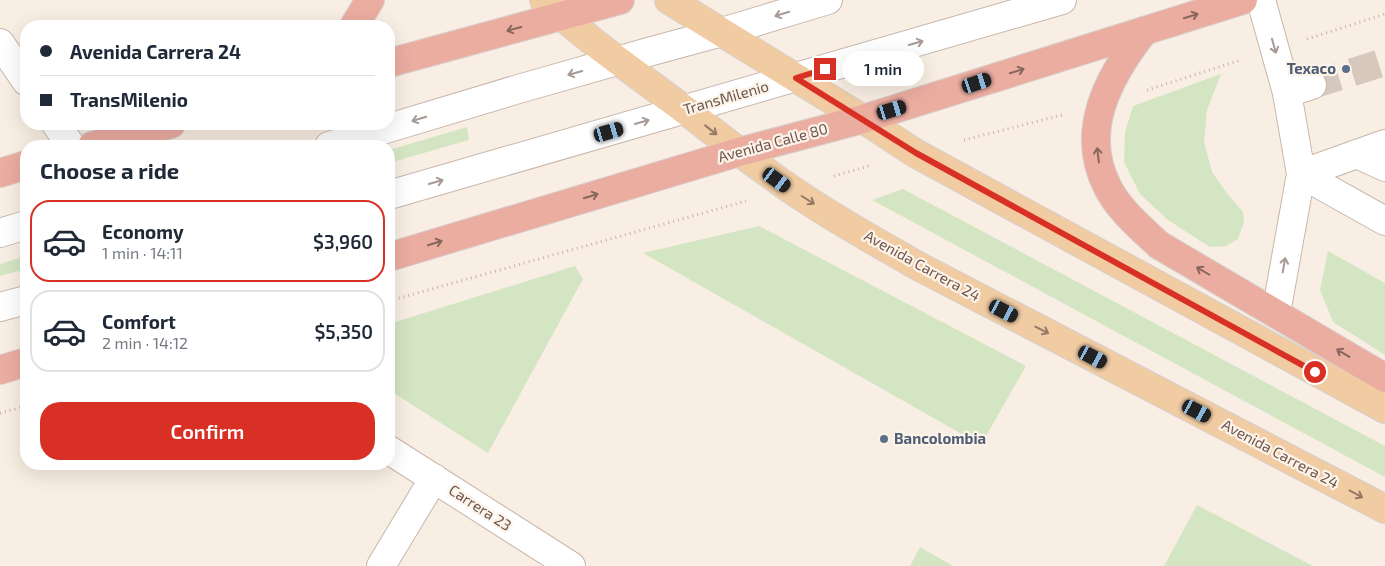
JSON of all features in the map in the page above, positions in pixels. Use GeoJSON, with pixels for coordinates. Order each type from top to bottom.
{"type":"FeatureCollection","features":[{"type":"Feature","properties":{"kind":"highway"},"geometry":{"type":"LineString","coordinates":[[358,20],[370,0]]}},
{"type":"Feature","properties":{"kind":"highway"},"geometry":{"type":"LineString","coordinates":[[395,61],[553,8],[620,0]]}},
{"type":"Feature","properties":{"kind":"highway","name":"Avenida Calle 80"},"geometry":{"type":"LineString","coordinates":[[395,255],[739,152],[863,119],[1243,0]]}},
{"type":"Feature","properties":{"kind":"highway"},"geometry":{"type":"LineString","coordinates":[[1144,30],[1117,69],[1100,105],[1096,137],[1098,162],[1108,189],[1132,220],[1159,245],[1385,378]]}},
{"type":"Feature","properties":{"kind":"highway"},"geometry":{"type":"LineString","coordinates":[[114,140],[149,130]]}},
{"type":"Feature","properties":{"kind":"highway"},"geometry":{"type":"LineString","coordinates":[[0,172],[20,167]]}},
{"type":"Feature","properties":{"kind":"highway"},"geometry":{"type":"LineString","coordinates":[[0,370],[20,364]]}},
{"type":"Feature","properties":{"kind":"main road"},"geometry":{"type":"LineString","coordinates":[[669,0],[916,153],[1385,409]]}},
{"type":"Feature","properties":{"kind":"main road","name":"Avenida Carrera 24"},"geometry":{"type":"LineString","coordinates":[[553,8],[618,61],[739,152],[790,189],[850,227],[916,265],[1385,509]]}},
{"type":"Feature","properties":{"kind":"street"},"geometry":{"type":"LineString","coordinates":[[395,127],[828,0]]}},
{"type":"Feature","properties":{"kind":"street","name":"TransMilenio"},"geometry":{"type":"LineString","coordinates":[[395,193],[1062,0]]}},
{"type":"Feature","properties":{"kind":"street"},"geometry":{"type":"LineString","coordinates":[[1261,0],[1300,89],[1302,174],[1276,313]]}},
{"type":"Feature","properties":{"kind":"street"},"geometry":{"type":"LineString","coordinates":[[0,43],[20,72]]}},
{"type":"Feature","properties":{"kind":"street"},"geometry":{"type":"LineString","coordinates":[[349,140],[383,130]]}},
{"type":"Feature","properties":{"kind":"street"},"geometry":{"type":"LineString","coordinates":[[1302,174],[1385,144]]}},
{"type":"Feature","properties":{"kind":"street"},"geometry":{"type":"LineString","coordinates":[[1357,154],[1385,168]]}},
{"type":"Feature","properties":{"kind":"street"},"geometry":{"type":"LineString","coordinates":[[1302,174],[1385,221]]}},
{"type":"Feature","properties":{"kind":"street"},"geometry":{"type":"LineString","coordinates":[[0,307],[20,302]]}},
{"type":"Feature","properties":{"kind":"street","name":"Carrera 23"},"geometry":{"type":"LineString","coordinates":[[395,454],[571,566]]}},
{"type":"Feature","properties":{"kind":"street"},"geometry":{"type":"LineString","coordinates":[[380,566],[434,478]]}},
{"type":"Feature","properties":{"kind":"path"},"geometry":{"type":"LineString","coordinates":[[0,413],[20,408]]}},
{"type":"Feature","properties":{"kind":"green space"},"geometry":{"type":"Polygon","coordinates":[[[1221,74],[1207,110],[1204,142],[1212,172],[1243,212],[1244,222],[1237,241],[1226,246],[1210,247],[1168,220],[1140,194],[1124,162],[1125,132],[1133,106],[1221,74]]]}},
{"type":"Feature","properties":{"kind":"green space"},"geometry":{"type":"Polygon","coordinates":[[[467,127],[469,140],[395,161],[395,148],[467,127]]]}},
{"type":"Feature","properties":{"kind":"green space"},"geometry":{"type":"Polygon","coordinates":[[[903,189],[1385,446],[1385,477],[872,200],[903,189]]]}},
{"type":"Feature","properties":{"kind":"green space"},"geometry":{"type":"Polygon","coordinates":[[[759,226],[1026,366],[981,445],[643,253],[759,226]]]}},
{"type":"Feature","properties":{"kind":"green space"},"geometry":{"type":"Polygon","coordinates":[[[1328,251],[1385,283],[1385,355],[1333,322],[1320,290],[1328,251]]]}},
{"type":"Feature","properties":{"kind":"green space"},"geometry":{"type":"Polygon","coordinates":[[[20,258],[20,271],[0,276],[0,264],[20,258]]]}},
{"type":"Feature","properties":{"kind":"green space"},"geometry":{"type":"Polygon","coordinates":[[[575,266],[583,279],[488,453],[395,394],[395,322],[575,266]]]}},
{"type":"Feature","properties":{"kind":"green space"},"geometry":{"type":"Polygon","coordinates":[[[1197,505],[1313,566],[1164,566],[1197,505]]]}},
{"type":"Feature","properties":{"kind":"green space"},"geometry":{"type":"Polygon","coordinates":[[[920,547],[953,566],[910,566],[920,547]]]}},
{"type":"Feature","properties":{"kind":"tunnel"},"geometry":{"type":"LineString","coordinates":[[1312,85],[1385,62]]}},
{"type":"Feature","properties":{"kind":"place","name":"Texaco"},"geometry":{"type":"Point","coordinates":[1346,69]}},
{"type":"Feature","properties":{"kind":"place","name":"Bancolombia"},"geometry":{"type":"Point","coordinates":[884,439]}},
{"type":"Feature","properties":{"kind":"route"},"geometry":{"type":"LineString","coordinates":[[825,69],[796,78],[916,153],[1315,372]]}}]}
